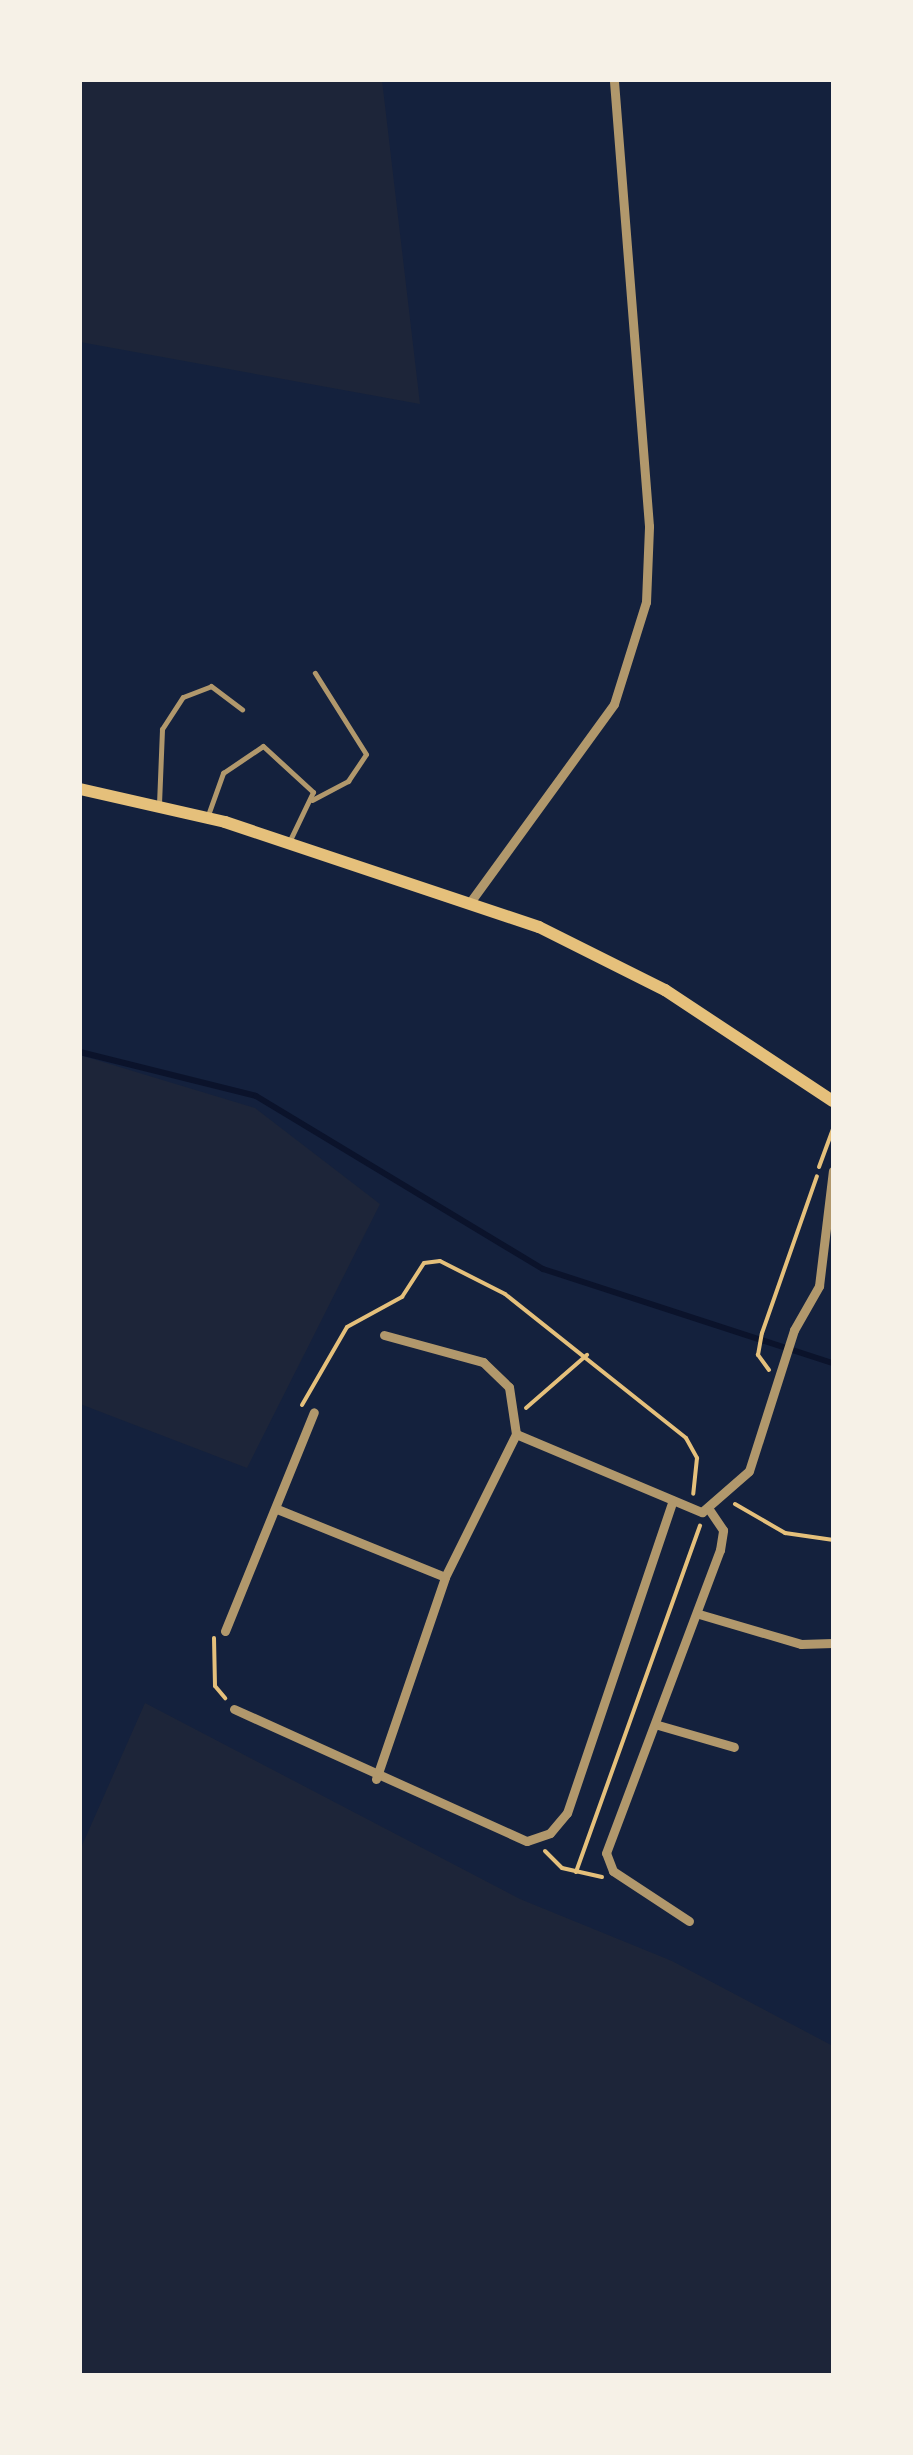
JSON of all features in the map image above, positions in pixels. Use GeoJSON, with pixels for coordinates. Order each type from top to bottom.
{"type":"FeatureCollection","features":[{"type":"Feature","properties":{"kind":"main road"},"geometry":{"type":"LineString","coordinates":[[80,789],[208,818],[289,842],[471,901],[605,955],[833,1101]]}},
{"type":"Feature","properties":{"kind":"street"},"geometry":{"type":"LineString","coordinates":[[471,901],[614,704],[646,602],[649,526],[614,80]]}},
{"type":"Feature","properties":{"kind":"street"},"geometry":{"type":"LineString","coordinates":[[709,1510],[749,1471],[792,1336],[820,1286],[833,1170]]}},
{"type":"Feature","properties":{"kind":"street"},"geometry":{"type":"LineString","coordinates":[[376,1780],[445,1577],[516,1434],[518,1414],[510,1387],[482,1362],[384,1335]]}},
{"type":"Feature","properties":{"kind":"street"},"geometry":{"type":"LineString","coordinates":[[225,1631],[314,1412]]}},
{"type":"Feature","properties":{"kind":"street"},"geometry":{"type":"LineString","coordinates":[[516,1434],[684,1505],[709,1510],[722,1530],[699,1614],[658,1725],[607,1843],[607,1863],[626,1881],[689,1921]]}},
{"type":"Feature","properties":{"kind":"street"},"geometry":{"type":"LineString","coordinates":[[234,1709],[376,1780],[536,1839],[567,1813],[673,1500]]}},
{"type":"Feature","properties":{"kind":"street"},"geometry":{"type":"LineString","coordinates":[[277,1509],[445,1577]]}},
{"type":"Feature","properties":{"kind":"street"},"geometry":{"type":"LineString","coordinates":[[699,1614],[801,1644],[833,1644]]}},
{"type":"Feature","properties":{"kind":"street"},"geometry":{"type":"LineString","coordinates":[[658,1725],[734,1747]]}},
{"type":"Feature","properties":{"kind":"lane"},"geometry":{"type":"LineString","coordinates":[[289,842],[312,800],[358,773],[366,754],[315,673]]}},
{"type":"Feature","properties":{"kind":"lane"},"geometry":{"type":"LineString","coordinates":[[159,807],[162,729],[183,697],[211,686],[242,709]]}},
{"type":"Feature","properties":{"kind":"lane"},"geometry":{"type":"LineString","coordinates":[[208,818],[223,773],[256,745],[304,775],[312,800]]}},
{"type":"Feature","properties":{"kind":"path"},"geometry":{"type":"LineString","coordinates":[[779,1375],[758,1352],[762,1333],[833,1129]]}},
{"type":"Feature","properties":{"kind":"path"},"geometry":{"type":"LineString","coordinates":[[318,1373],[348,1327],[402,1297],[424,1264],[440,1261],[468,1270],[588,1355],[686,1438],[700,1486],[684,1505]]}},
{"type":"Feature","properties":{"kind":"path"},"geometry":{"type":"LineString","coordinates":[[518,1414],[588,1355]]}},
{"type":"Feature","properties":{"kind":"path"},"geometry":{"type":"LineString","coordinates":[[576,1872],[709,1510],[750,1506],[772,1528],[833,1540]]}},
{"type":"Feature","properties":{"kind":"path"},"geometry":{"type":"LineString","coordinates":[[536,1839],[576,1872],[626,1881]]}},
{"type":"Feature","properties":{"kind":"shaded area"},"geometry":{"type":"Polygon","coordinates":[[[80,80],[382,80],[420,404],[80,342],[80,80]]]}},
{"type":"Feature","properties":{"kind":"shaded area"},"geometry":{"type":"Polygon","coordinates":[[[80,1055],[255,1108],[380,1204],[247,1468],[80,1404],[80,1055]]]}},
{"type":"Feature","properties":{"kind":"shaded area"},"geometry":{"type":"Polygon","coordinates":[[[145,1703],[520,1899],[672,1961],[833,2046],[833,2375],[80,2375],[80,1850],[145,1703]]]}},
{"type":"Feature","properties":{"kind":"waterway"},"geometry":{"type":"LineString","coordinates":[[80,1052],[256,1096],[543,1269],[833,1363]]}}]}
